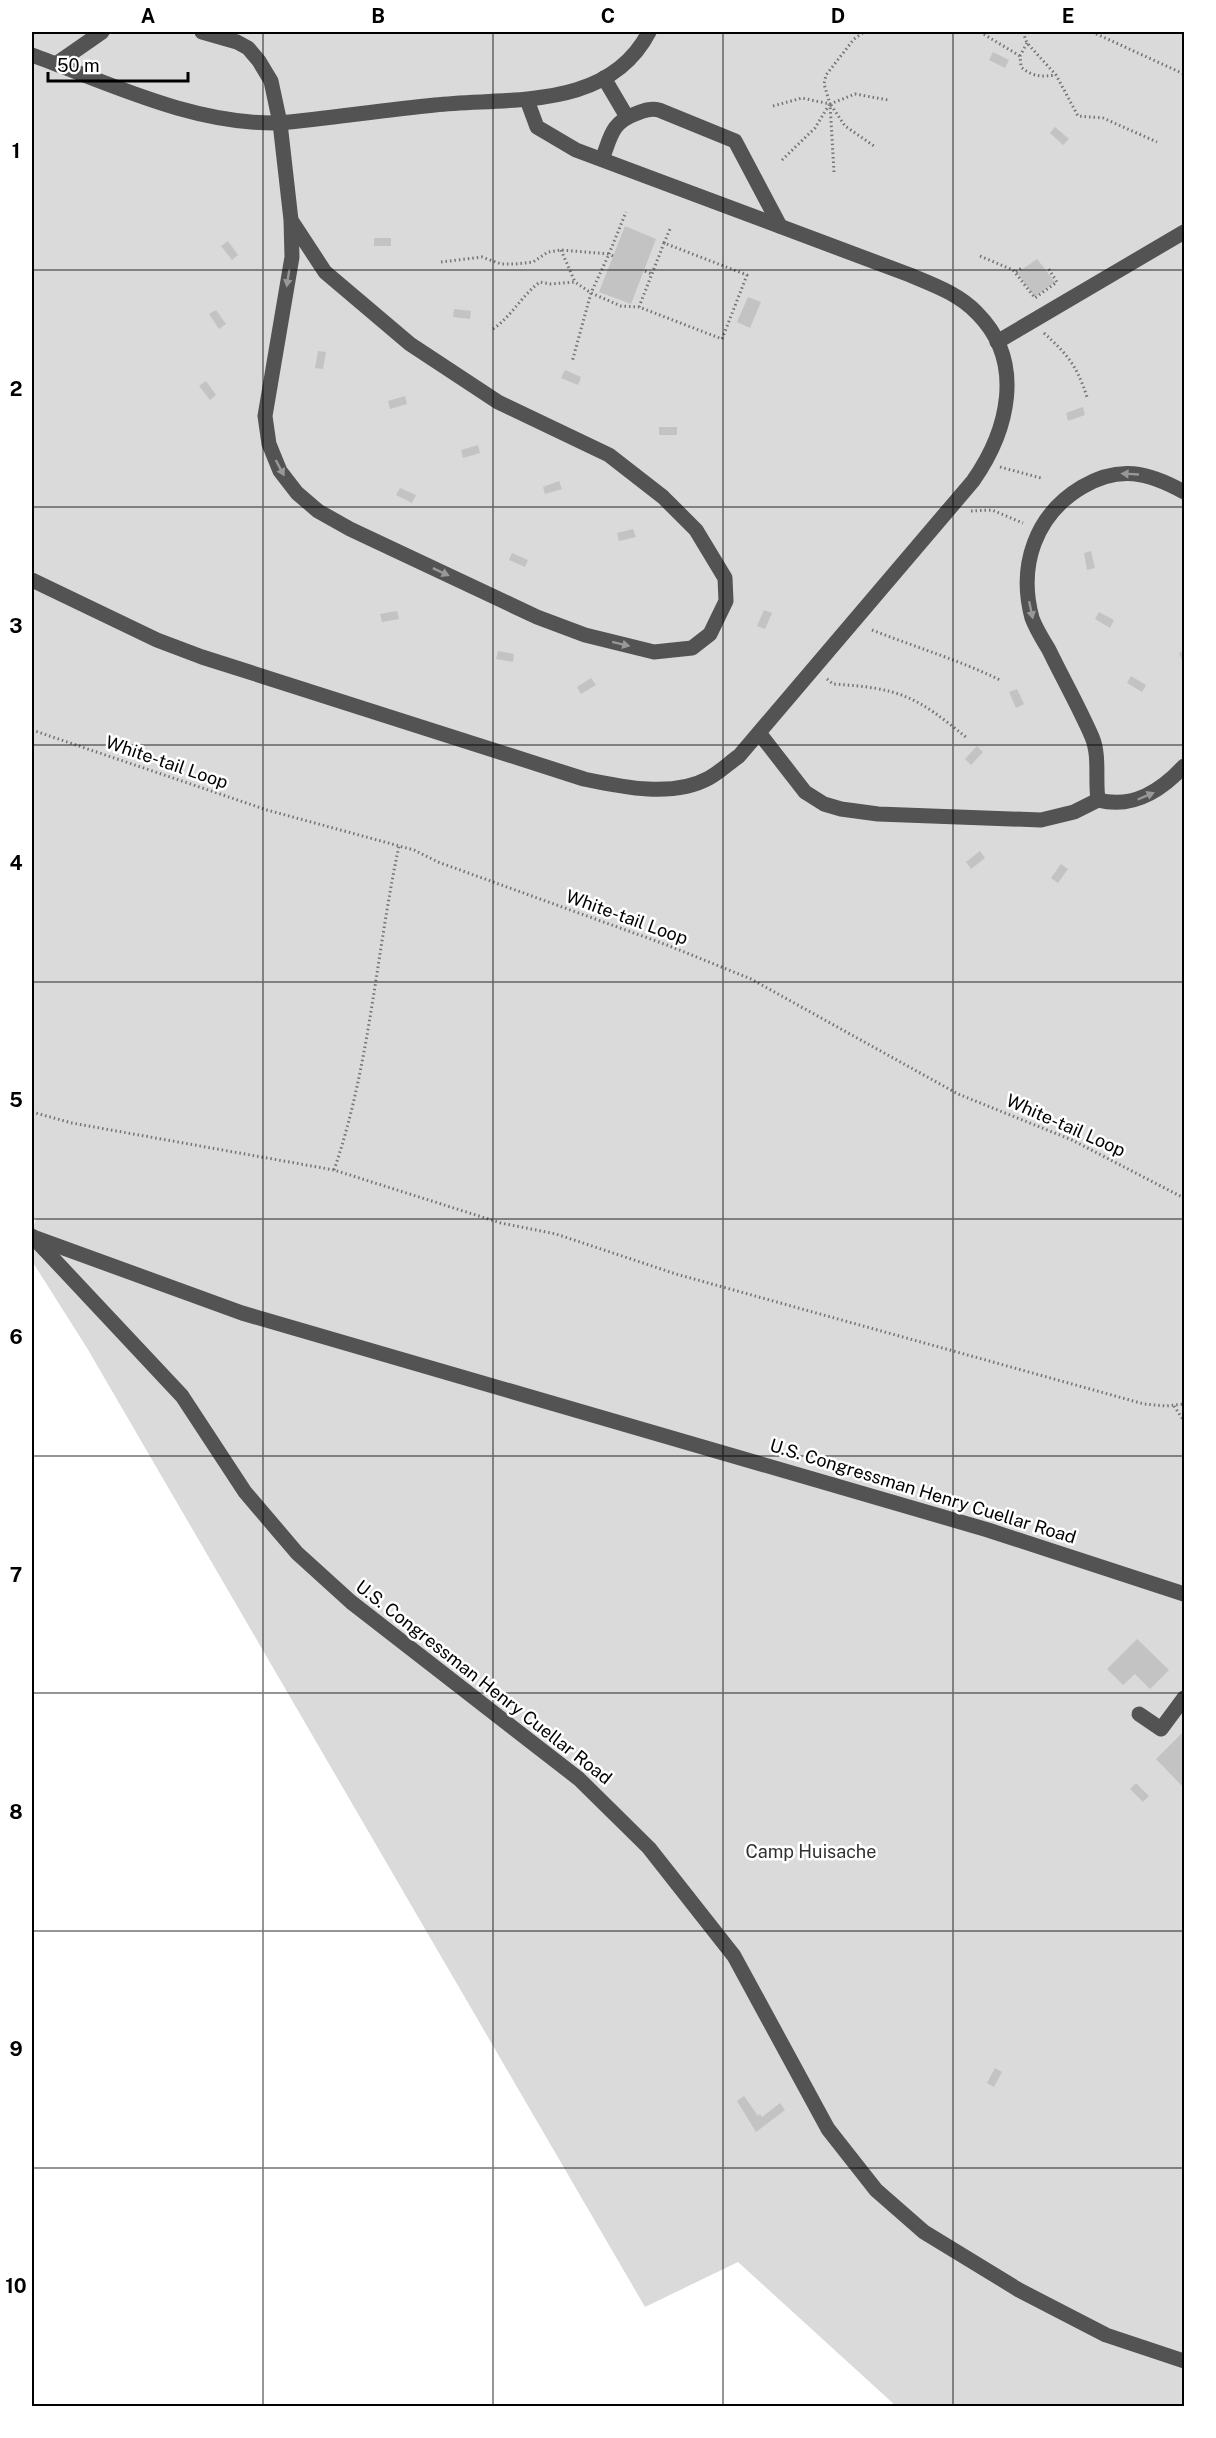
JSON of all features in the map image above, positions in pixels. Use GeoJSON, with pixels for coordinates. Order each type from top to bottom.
{"type":"FeatureCollection","features":[{"type":"Feature","properties":{"kind":"street"},"geometry":{"type":"LineString","coordinates":[[56,64],[102,32]]}},
{"type":"Feature","properties":{"kind":"street"},"geometry":{"type":"LineString","coordinates":[[202,32],[237,42],[248,48],[271,81],[280,123],[291,220],[291,257],[265,416],[269,444],[280,471],[297,493],[318,511],[350,529],[537,617],[585,635],[654,652],[692,648],[710,634],[726,601],[725,578],[696,530],[663,496],[609,455],[498,402],[410,344],[325,272],[291,220]]}},
{"type":"Feature","properties":{"kind":"street"},"geometry":{"type":"LineString","coordinates":[[32,55],[210,116],[256,124],[438,104],[527,100],[569,93],[604,78],[627,62],[649,32]]}},
{"type":"Feature","properties":{"kind":"street"},"geometry":{"type":"LineString","coordinates":[[604,78],[627,117]]}},
{"type":"Feature","properties":{"kind":"street"},"geometry":{"type":"LineString","coordinates":[[32,580],[157,640],[202,657],[530,763],[603,783],[657,788],[694,784],[723,769],[760,734],[973,481],[987,461],[1002,429],[1006,398],[1005,363],[997,342],[978,314],[954,295],[910,274],[602,159],[544,133],[532,120],[527,100]]}},
{"type":"Feature","properties":{"kind":"street"},"geometry":{"type":"LineString","coordinates":[[602,159],[616,124],[646,110],[659,110],[735,141],[780,226]]}},
{"type":"Feature","properties":{"kind":"street"},"geometry":{"type":"LineString","coordinates":[[997,342],[1185,232]]}},
{"type":"Feature","properties":{"kind":"street"},"geometry":{"type":"LineString","coordinates":[[1098,800],[1093,738],[1033,619],[1027,590],[1028,565],[1034,539],[1047,517],[1069,495],[1095,480],[1127,472],[1162,480],[1185,492]]}},
{"type":"Feature","properties":{"kind":"street"},"geometry":{"type":"LineString","coordinates":[[760,734],[805,792],[824,804],[841,809],[878,814],[1041,820],[1074,812],[1098,800],[1110,803],[1132,801],[1153,794],[1185,766]]}},
{"type":"Feature","properties":{"kind":"street","name":"U.S. Congressman Henry Cuellar Road"},"geometry":{"type":"LineString","coordinates":[[32,1236],[242,1313],[988,1530],[1185,1594]]}},
{"type":"Feature","properties":{"kind":"street","name":"U.S. Congressman Henry Cuellar Road"},"geometry":{"type":"LineString","coordinates":[[32,1236],[182,1396],[245,1492],[297,1553],[351,1602],[579,1779],[656,1856],[734,1956],[828,2129],[876,2190],[924,2232],[1018,2290],[1106,2335],[1185,2361]]}},
{"type":"Feature","properties":{"kind":"street"},"geometry":{"type":"LineString","coordinates":[[1140,1714],[1161,1729],[1185,1698]]}},
{"type":"Feature","properties":{"kind":"path"},"geometry":{"type":"LineString","coordinates":[[854,39],[856,32]]}},
{"type":"Feature","properties":{"kind":"path"},"geometry":{"type":"LineString","coordinates":[[834,172],[830,104],[824,84],[826,75],[854,39],[864,32]]}},
{"type":"Feature","properties":{"kind":"path"},"geometry":{"type":"LineString","coordinates":[[980,32],[1020,56]]}},
{"type":"Feature","properties":{"kind":"path"},"geometry":{"type":"LineString","coordinates":[[1023,32],[1027,43],[1056,75],[1078,116],[1103,118],[1157,142]]}},
{"type":"Feature","properties":{"kind":"path"},"geometry":{"type":"LineString","coordinates":[[1092,32],[1185,74]]}},
{"type":"Feature","properties":{"kind":"path"},"geometry":{"type":"LineString","coordinates":[[1027,43],[1020,56],[1021,67],[1031,75],[1056,75]]}},
{"type":"Feature","properties":{"kind":"path"},"geometry":{"type":"LineString","coordinates":[[773,106],[802,98],[830,104],[855,94],[888,100]]}},
{"type":"Feature","properties":{"kind":"path"},"geometry":{"type":"LineString","coordinates":[[830,104],[845,126],[874,146]]}},
{"type":"Feature","properties":{"kind":"path"},"geometry":{"type":"LineString","coordinates":[[782,160],[815,128],[830,104]]}},
{"type":"Feature","properties":{"kind":"path"},"geometry":{"type":"LineString","coordinates":[[572,362],[591,293],[611,255],[626,212]]}},
{"type":"Feature","properties":{"kind":"path"},"geometry":{"type":"LineString","coordinates":[[639,307],[670,229]]}},
{"type":"Feature","properties":{"kind":"path"},"geometry":{"type":"LineString","coordinates":[[561,250],[575,282],[591,293],[621,306],[639,307],[722,339],[747,275],[664,243]]}},
{"type":"Feature","properties":{"kind":"path"},"geometry":{"type":"LineString","coordinates":[[441,262],[482,257],[501,264],[524,263],[533,262],[548,252],[561,250],[611,255]]}},
{"type":"Feature","properties":{"kind":"path"},"geometry":{"type":"LineString","coordinates":[[980,256],[1016,272],[1035,298],[1057,282],[1048,268]]}},
{"type":"Feature","properties":{"kind":"path"},"geometry":{"type":"LineString","coordinates":[[1016,272],[1023,267]]}},
{"type":"Feature","properties":{"kind":"path"},"geometry":{"type":"LineString","coordinates":[[645,271],[652,274]]}},
{"type":"Feature","properties":{"kind":"path"},"geometry":{"type":"LineString","coordinates":[[493,329],[506,320],[532,288],[540,282],[551,284],[575,282]]}},
{"type":"Feature","properties":{"kind":"path"},"geometry":{"type":"LineString","coordinates":[[1042,331],[1066,353],[1079,371],[1087,397]]}},
{"type":"Feature","properties":{"kind":"path"},"geometry":{"type":"LineString","coordinates":[[1000,467],[1041,478]]}},
{"type":"Feature","properties":{"kind":"path"},"geometry":{"type":"LineString","coordinates":[[968,511],[992,510],[1023,523]]}},
{"type":"Feature","properties":{"kind":"path"},"geometry":{"type":"LineString","coordinates":[[872,630],[951,661],[972,666],[1000,680]]}},
{"type":"Feature","properties":{"kind":"path"},"geometry":{"type":"LineString","coordinates":[[823,675],[833,684],[889,689],[914,699],[934,711],[967,738]]}},
{"type":"Feature","properties":{"kind":"path","name":"White-tail Loop"},"geometry":{"type":"LineString","coordinates":[[32,730],[267,810],[338,831],[399,845],[438,862],[668,945],[751,979],[958,1094],[1072,1140],[1185,1198]]}},
{"type":"Feature","properties":{"kind":"path"},"geometry":{"type":"LineString","coordinates":[[334,1170],[345,1138],[354,1096],[386,907],[399,845]]}},
{"type":"Feature","properties":{"kind":"path"},"geometry":{"type":"LineString","coordinates":[[32,1112],[72,1123],[334,1170],[448,1208],[501,1223],[556,1234],[676,1274],[823,1316],[1144,1404],[1174,1406],[1185,1404]]}},
{"type":"Feature","properties":{"kind":"path"},"geometry":{"type":"LineString","coordinates":[[1174,1406],[1185,1421]]}},
{"type":"Feature","properties":{"kind":"green space","name":"Camp Huisache"},"geometry":{"type":"Polygon","coordinates":[[[32,32],[1184,32],[1184,2406],[896,2406],[738,2262],[645,2307],[87,1348],[32,1261],[32,1232],[36,1219],[32,1217],[32,32]]]}},
{"type":"Feature","properties":{"kind":"building"},"geometry":{"type":"Polygon","coordinates":[[[993,52],[1009,60],[1005,68],[989,60],[993,52]]]}},
{"type":"Feature","properties":{"kind":"building"},"geometry":{"type":"Polygon","coordinates":[[[1055,127],[1069,139],[1063,145],[1050,133],[1055,127]]]}},
{"type":"Feature","properties":{"kind":"building"},"geometry":{"type":"Polygon","coordinates":[[[625,226],[656,239],[631,304],[599,292],[625,226]]]}},
{"type":"Feature","properties":{"kind":"building"},"geometry":{"type":"Polygon","coordinates":[[[374,238],[391,238],[391,246],[374,246],[374,238]]]}},
{"type":"Feature","properties":{"kind":"building"},"geometry":{"type":"Polygon","coordinates":[[[228,241],[238,255],[232,260],[221,246],[228,241]]]}},
{"type":"Feature","properties":{"kind":"building"},"geometry":{"type":"Polygon","coordinates":[[[1037,259],[1055,282],[1035,297],[1017,273],[1037,259]]]}},
{"type":"Feature","properties":{"kind":"building"},"geometry":{"type":"Polygon","coordinates":[[[748,297],[761,302],[750,328],[737,322],[748,297]]]}},
{"type":"Feature","properties":{"kind":"building"},"geometry":{"type":"Polygon","coordinates":[[[454,309],[471,311],[470,319],[453,317],[454,309]]]}},
{"type":"Feature","properties":{"kind":"building"},"geometry":{"type":"Polygon","coordinates":[[[216,310],[226,324],[219,329],[209,314],[216,310]]]}},
{"type":"Feature","properties":{"kind":"building"},"geometry":{"type":"Polygon","coordinates":[[[318,351],[326,352],[323,369],[315,368],[318,351]]]}},
{"type":"Feature","properties":{"kind":"building"},"geometry":{"type":"Polygon","coordinates":[[[565,370],[581,377],[578,385],[561,378],[565,370]]]}},
{"type":"Feature","properties":{"kind":"building"},"geometry":{"type":"Polygon","coordinates":[[[206,381],[216,395],[210,400],[199,386],[206,381]]]}},
{"type":"Feature","properties":{"kind":"building"},"geometry":{"type":"Polygon","coordinates":[[[405,396],[407,404],[390,409],[388,401],[405,396]]]}},
{"type":"Feature","properties":{"kind":"building"},"geometry":{"type":"Polygon","coordinates":[[[1083,407],[1085,415],[1068,421],[1066,413],[1083,407]]]}},
{"type":"Feature","properties":{"kind":"building"},"geometry":{"type":"Polygon","coordinates":[[[659,427],[677,427],[677,435],[659,435],[659,427]]]}},
{"type":"Feature","properties":{"kind":"building"},"geometry":{"type":"Polygon","coordinates":[[[478,445],[480,453],[463,458],[461,450],[478,445]]]}},
{"type":"Feature","properties":{"kind":"building"},"geometry":{"type":"Polygon","coordinates":[[[559,481],[562,489],[545,494],[543,487],[559,481]]]}},
{"type":"Feature","properties":{"kind":"building"},"geometry":{"type":"Polygon","coordinates":[[[400,488],[416,495],[412,503],[396,495],[400,488]]]}},
{"type":"Feature","properties":{"kind":"building"},"geometry":{"type":"Polygon","coordinates":[[[633,529],[636,537],[619,541],[617,533],[633,529]]]}},
{"type":"Feature","properties":{"kind":"building"},"geometry":{"type":"Polygon","coordinates":[[[1091,551],[1095,568],[1087,570],[1084,553],[1091,551]]]}},
{"type":"Feature","properties":{"kind":"building"},"geometry":{"type":"Polygon","coordinates":[[[512,553],[528,560],[525,567],[509,560],[512,553]]]}},
{"type":"Feature","properties":{"kind":"building"},"geometry":{"type":"Polygon","coordinates":[[[764,610],[772,613],[765,629],[757,626],[764,610]]]}},
{"type":"Feature","properties":{"kind":"building"},"geometry":{"type":"Polygon","coordinates":[[[397,611],[399,619],[382,622],[380,614],[397,611]]]}},
{"type":"Feature","properties":{"kind":"building"},"geometry":{"type":"Polygon","coordinates":[[[1099,612],[1114,620],[1110,628],[1095,619],[1099,612]]]}},
{"type":"Feature","properties":{"kind":"building"},"geometry":{"type":"Polygon","coordinates":[[[498,651],[514,654],[513,662],[496,659],[498,651]]]}},
{"type":"Feature","properties":{"kind":"building"},"geometry":{"type":"Polygon","coordinates":[[[1184,651],[1184,666],[1179,653],[1184,651]]]}},
{"type":"Feature","properties":{"kind":"building"},"geometry":{"type":"Polygon","coordinates":[[[1131,676],[1146,685],[1142,692],[1127,683],[1131,676]]]}},
{"type":"Feature","properties":{"kind":"building"},"geometry":{"type":"Polygon","coordinates":[[[591,678],[596,685],[581,694],[577,687],[591,678]]]}},
{"type":"Feature","properties":{"kind":"building"},"geometry":{"type":"Polygon","coordinates":[[[1017,689],[1024,704],[1016,708],[1009,692],[1017,689]]]}},
{"type":"Feature","properties":{"kind":"building"},"geometry":{"type":"Polygon","coordinates":[[[977,746],[983,752],[971,765],[965,759],[977,746]]]}},
{"type":"Feature","properties":{"kind":"building"},"geometry":{"type":"Polygon","coordinates":[[[980,851],[985,858],[971,869],[966,862],[980,851]]]}},
{"type":"Feature","properties":{"kind":"building"},"geometry":{"type":"Polygon","coordinates":[[[1061,864],[1068,869],[1058,883],[1051,878],[1061,864]]]}},
{"type":"Feature","properties":{"kind":"building"},"geometry":{"type":"Polygon","coordinates":[[[1137,1639],[1169,1670],[1150,1689],[1135,1674],[1123,1685],[1107,1669],[1137,1639]]]}},
{"type":"Feature","properties":{"kind":"building"},"geometry":{"type":"Polygon","coordinates":[[[1184,1731],[1184,1788],[1156,1759],[1184,1731]]]}},
{"type":"Feature","properties":{"kind":"building"},"geometry":{"type":"Polygon","coordinates":[[[1136,1783],[1149,1796],[1143,1802],[1130,1789],[1136,1783]]]}},
{"type":"Feature","properties":{"kind":"building"},"geometry":{"type":"Polygon","coordinates":[[[995,2068],[1002,2072],[994,2087],[987,2083],[995,2068]]]}},
{"type":"Feature","properties":{"kind":"building"},"geometry":{"type":"Polygon","coordinates":[[[744,2096],[758,2116],[760,2114],[762,2117],[780,2103],[785,2110],[756,2132],[737,2101],[744,2096]]]}}]}
